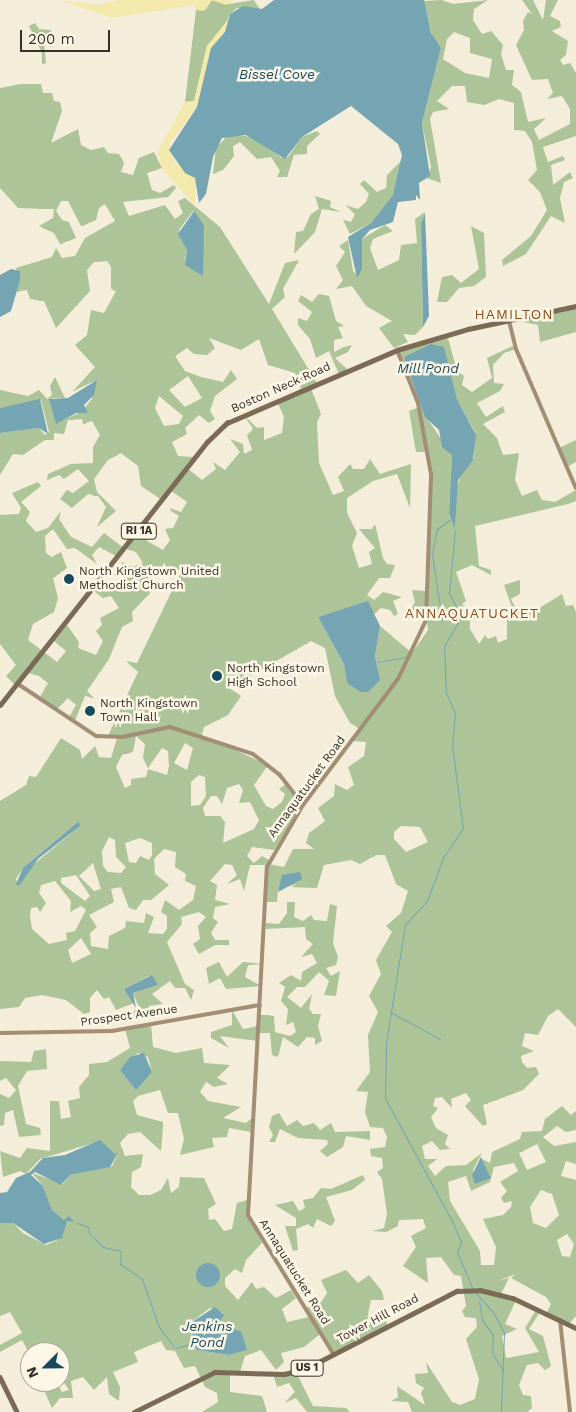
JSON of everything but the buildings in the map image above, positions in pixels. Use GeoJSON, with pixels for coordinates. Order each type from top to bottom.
{"type":"FeatureCollection","features":[{"type":"Feature","properties":{"kind":"main road","name":"Boston Neck Road"},"geometry":{"type":"LineString","coordinates":[[0,706],[219,429],[243,414],[397,350],[576,306]]}},
{"type":"Feature","properties":{"kind":"main road","name":"Tower Hill Road"},"geometry":{"type":"LineString","coordinates":[[134,1412],[215,1372],[284,1374],[334,1355],[437,1299],[473,1290],[513,1298],[576,1328]]}},
{"type":"Feature","properties":{"kind":"main road"},"geometry":{"type":"LineString","coordinates":[[0,1377],[17,1412]]}},
{"type":"Feature","properties":{"kind":"street"},"geometry":{"type":"LineString","coordinates":[[509,321],[516,349],[576,488]]}},
{"type":"Feature","properties":{"kind":"street","name":"Annaquatucket Road"},"geometry":{"type":"LineString","coordinates":[[334,1355],[248,1215],[267,867],[303,805],[398,679],[426,620],[431,474],[418,403],[397,350]]}},
{"type":"Feature","properties":{"kind":"street"},"geometry":{"type":"LineString","coordinates":[[18,684],[96,736],[122,737],[170,727],[253,754],[279,774],[303,805]]}},
{"type":"Feature","properties":{"kind":"street","name":"Prospect Avenue"},"geometry":{"type":"LineString","coordinates":[[0,1033],[112,1031],[260,1005]]}},
{"type":"Feature","properties":{"kind":"street"},"geometry":{"type":"LineString","coordinates":[[560,1320],[570,1412]]}},
{"type":"Feature","properties":{"kind":"green space"},"geometry":{"type":"Polygon","coordinates":[[[212,0],[229,4],[254,0],[260,10],[237,8],[230,14],[221,34],[207,46],[194,101],[185,102],[196,10],[205,10],[212,0]]]}},
{"type":"Feature","properties":{"kind":"green space"},"geometry":{"type":"Polygon","coordinates":[[[442,0],[453,4],[488,0],[474,9],[473,20],[482,34],[491,31],[503,45],[501,54],[506,70],[514,70],[512,85],[521,92],[528,122],[546,118],[534,129],[539,140],[570,124],[570,109],[562,96],[547,99],[553,93],[548,79],[532,80],[516,45],[524,30],[523,21],[528,12],[532,14],[522,0],[533,0],[543,20],[546,0],[558,0],[550,16],[560,21],[561,27],[552,31],[568,41],[566,55],[560,60],[563,65],[570,63],[576,73],[576,136],[543,147],[548,162],[563,156],[565,160],[551,165],[553,185],[570,172],[573,178],[564,182],[560,198],[565,223],[551,216],[526,254],[503,266],[502,260],[531,236],[547,210],[540,192],[528,180],[537,170],[532,142],[525,131],[514,130],[514,103],[499,99],[484,105],[467,102],[465,86],[452,86],[437,101],[449,109],[433,112],[430,119],[441,183],[427,178],[431,167],[422,123],[441,48],[432,36],[424,1],[442,0]],[[454,32],[447,39],[443,59],[465,73],[489,78],[492,59],[470,53],[470,38],[454,32]]]}},
{"type":"Feature","properties":{"kind":"green space"},"geometry":{"type":"Polygon","coordinates":[[[35,23],[39,29],[51,30],[52,38],[44,44],[46,63],[42,64],[42,53],[29,26],[35,23]]]}},
{"type":"Feature","properties":{"kind":"green space"},"geometry":{"type":"Polygon","coordinates":[[[21,84],[41,84],[43,93],[52,93],[54,101],[60,102],[62,111],[51,143],[78,129],[81,145],[91,150],[104,147],[108,153],[119,154],[124,163],[121,172],[133,175],[139,158],[154,152],[162,168],[147,173],[152,190],[160,193],[174,185],[176,188],[168,197],[123,202],[129,216],[165,205],[175,219],[183,213],[178,201],[185,198],[220,227],[269,304],[285,263],[299,260],[283,289],[285,297],[272,309],[317,383],[310,386],[321,414],[317,422],[319,463],[333,495],[344,491],[338,477],[350,464],[353,469],[364,469],[370,459],[380,474],[411,464],[410,508],[397,474],[373,481],[347,498],[347,513],[357,533],[352,546],[359,568],[372,564],[369,552],[375,548],[359,529],[372,529],[375,524],[383,558],[387,564],[395,565],[390,578],[379,578],[367,595],[374,600],[383,592],[402,597],[393,601],[398,614],[394,616],[390,610],[381,608],[373,615],[368,602],[318,617],[344,664],[347,683],[378,669],[375,656],[380,626],[412,653],[428,630],[426,613],[410,611],[415,602],[412,590],[427,591],[431,474],[428,452],[416,452],[409,411],[419,407],[398,352],[448,338],[457,371],[464,376],[462,385],[472,392],[492,378],[487,358],[515,345],[516,349],[504,353],[493,365],[494,383],[504,384],[500,391],[477,403],[486,417],[503,406],[505,412],[483,424],[497,438],[503,455],[519,453],[515,480],[522,496],[537,490],[542,500],[555,502],[576,490],[576,501],[568,504],[475,526],[479,566],[491,570],[491,575],[472,565],[456,572],[466,601],[462,604],[477,617],[470,621],[470,629],[479,644],[485,635],[488,639],[496,636],[498,643],[507,639],[507,619],[515,616],[504,585],[520,580],[520,594],[511,599],[515,607],[541,607],[562,594],[566,606],[573,605],[576,612],[576,1027],[558,1009],[548,1016],[538,1035],[525,1033],[522,1046],[534,1051],[521,1056],[522,1062],[527,1068],[536,1067],[539,1074],[523,1090],[483,1105],[487,1124],[483,1126],[465,1106],[471,1100],[466,1093],[451,1099],[452,1108],[442,1097],[435,1098],[433,1106],[438,1108],[431,1117],[436,1128],[448,1135],[445,1144],[450,1149],[440,1150],[432,1141],[422,1146],[425,1159],[437,1159],[428,1166],[435,1176],[446,1166],[466,1165],[482,1153],[473,1170],[475,1184],[490,1176],[482,1159],[490,1163],[492,1152],[520,1139],[522,1132],[542,1131],[545,1119],[562,1106],[571,1115],[576,1111],[576,1130],[566,1132],[557,1126],[543,1137],[554,1146],[576,1142],[576,1164],[566,1161],[561,1176],[576,1180],[576,1316],[569,1324],[546,1314],[551,1304],[546,1297],[511,1278],[516,1274],[498,1281],[509,1278],[501,1294],[516,1300],[505,1324],[517,1329],[502,1336],[506,1358],[539,1352],[525,1328],[536,1310],[540,1312],[529,1329],[543,1336],[551,1366],[545,1370],[538,1363],[527,1365],[519,1385],[523,1395],[531,1396],[532,1408],[527,1412],[412,1412],[408,1402],[391,1401],[398,1397],[397,1386],[425,1405],[421,1393],[424,1388],[416,1383],[415,1374],[428,1373],[426,1362],[452,1402],[460,1405],[475,1399],[479,1379],[466,1339],[477,1327],[476,1318],[465,1317],[462,1311],[466,1306],[461,1276],[454,1275],[441,1257],[426,1258],[428,1283],[403,1266],[416,1247],[411,1236],[426,1228],[423,1219],[399,1220],[398,1226],[386,1232],[372,1231],[384,1228],[387,1214],[382,1179],[377,1172],[383,1168],[382,1158],[371,1156],[370,1149],[385,1147],[387,1137],[383,1128],[370,1127],[365,1112],[368,1092],[356,1091],[370,1072],[368,1035],[378,1012],[369,996],[381,974],[376,960],[392,932],[386,926],[401,913],[408,891],[396,884],[385,855],[376,855],[360,864],[351,860],[324,865],[317,888],[291,887],[297,884],[278,889],[277,902],[266,902],[267,865],[250,865],[244,891],[240,879],[227,884],[237,875],[232,865],[225,864],[210,881],[217,885],[215,900],[230,904],[215,907],[213,918],[218,922],[211,933],[215,940],[229,940],[229,945],[215,945],[199,954],[193,944],[200,939],[198,926],[206,917],[199,912],[181,917],[182,924],[167,942],[185,984],[194,990],[191,1000],[185,988],[175,988],[170,981],[152,994],[163,1004],[149,1006],[146,1017],[134,1018],[131,1012],[139,1008],[133,993],[158,985],[149,976],[124,989],[134,1003],[116,1010],[109,997],[104,999],[97,990],[90,998],[90,1012],[84,1014],[66,1000],[42,995],[25,998],[19,1007],[0,1009],[0,801],[26,785],[29,776],[36,777],[61,738],[80,750],[82,759],[95,746],[99,757],[111,758],[117,738],[107,738],[138,672],[126,661],[137,663],[182,570],[157,568],[148,577],[152,591],[132,612],[133,621],[122,627],[109,659],[87,691],[94,698],[85,696],[74,723],[68,719],[76,705],[68,698],[57,709],[40,697],[48,683],[39,676],[28,673],[16,686],[6,676],[16,665],[0,644],[0,515],[19,514],[21,508],[12,493],[38,482],[41,486],[21,502],[30,512],[26,521],[36,532],[48,528],[61,511],[59,519],[71,537],[92,547],[104,533],[124,548],[118,557],[99,547],[92,555],[97,564],[75,548],[67,549],[53,529],[45,536],[46,553],[52,557],[61,552],[67,568],[53,578],[58,598],[54,612],[33,624],[28,640],[57,662],[66,651],[54,641],[67,625],[79,642],[78,648],[96,655],[103,641],[96,631],[102,625],[100,618],[119,608],[111,596],[103,598],[93,590],[103,578],[119,592],[126,571],[121,562],[133,567],[143,563],[136,552],[126,549],[143,527],[149,532],[147,541],[163,550],[170,540],[165,529],[173,528],[179,516],[171,511],[170,508],[181,512],[187,502],[170,490],[162,500],[141,486],[138,466],[121,453],[108,460],[94,479],[97,492],[116,511],[97,527],[106,507],[98,496],[88,494],[72,508],[60,499],[67,490],[73,493],[89,481],[78,469],[64,479],[59,475],[47,480],[48,474],[71,464],[93,463],[93,447],[100,435],[92,421],[83,424],[82,419],[68,420],[64,434],[54,433],[54,440],[45,440],[23,455],[13,454],[0,475],[0,433],[39,428],[45,435],[49,432],[41,400],[0,408],[0,390],[28,396],[39,390],[47,399],[52,395],[50,386],[55,377],[65,398],[52,398],[56,423],[81,412],[92,399],[95,381],[73,391],[95,367],[75,345],[87,335],[91,310],[104,313],[116,291],[111,289],[111,267],[107,261],[94,262],[87,270],[90,291],[56,328],[44,301],[30,299],[27,290],[15,292],[20,280],[16,268],[52,257],[56,248],[62,258],[75,256],[85,238],[115,221],[105,204],[99,208],[96,220],[81,226],[68,201],[61,201],[56,211],[62,220],[69,222],[76,238],[60,244],[54,233],[39,226],[53,218],[54,209],[18,208],[0,188],[0,88],[21,84]],[[193,211],[179,230],[187,250],[185,261],[201,275],[204,225],[193,211]],[[209,338],[215,348],[207,355],[194,354],[187,348],[175,356],[185,371],[223,382],[231,370],[237,379],[215,396],[210,411],[215,419],[209,423],[199,415],[185,428],[187,434],[172,442],[178,456],[194,457],[187,468],[202,480],[216,469],[213,462],[225,470],[240,452],[230,439],[243,444],[244,454],[252,450],[247,435],[253,429],[244,415],[257,428],[264,427],[264,440],[282,433],[284,417],[277,401],[301,389],[295,373],[268,365],[259,339],[241,350],[209,338]],[[427,347],[404,357],[429,421],[452,455],[449,513],[455,530],[457,487],[462,471],[474,458],[475,432],[457,399],[446,358],[427,347]],[[188,376],[169,390],[185,407],[202,398],[188,376]],[[159,396],[155,408],[164,426],[179,424],[183,416],[159,396]],[[311,641],[245,679],[234,678],[225,685],[241,696],[228,715],[204,727],[202,735],[268,765],[254,785],[266,806],[273,809],[282,802],[285,794],[279,789],[286,784],[303,805],[274,850],[252,847],[247,856],[254,863],[262,856],[269,860],[268,864],[284,867],[293,849],[314,849],[306,843],[309,833],[325,821],[318,808],[334,796],[335,784],[347,790],[354,785],[348,767],[364,756],[366,742],[353,741],[360,729],[350,723],[335,696],[325,648],[311,641]],[[136,736],[133,752],[122,755],[116,767],[125,788],[131,785],[131,779],[146,777],[148,769],[167,775],[169,766],[168,751],[162,748],[148,768],[143,758],[145,744],[136,736]],[[185,743],[174,763],[187,770],[193,748],[185,743]],[[199,775],[191,782],[191,806],[200,805],[206,796],[205,777],[199,775]],[[239,784],[227,788],[222,804],[217,796],[211,796],[203,808],[205,816],[220,816],[225,822],[223,843],[254,829],[259,820],[250,802],[239,803],[243,790],[239,784]],[[79,821],[23,868],[16,879],[19,886],[28,869],[80,826],[79,821]],[[401,826],[394,832],[394,839],[406,852],[428,842],[420,827],[401,826]],[[109,837],[102,851],[103,866],[108,872],[121,873],[126,867],[116,857],[115,840],[109,837]],[[140,838],[125,843],[129,862],[136,863],[140,856],[149,860],[152,855],[152,843],[140,838]],[[164,849],[154,859],[155,874],[169,885],[151,900],[143,900],[136,910],[129,908],[121,887],[111,889],[114,902],[89,915],[97,927],[90,933],[91,946],[108,949],[109,936],[125,928],[126,921],[144,923],[146,913],[154,917],[148,933],[163,934],[167,929],[167,916],[161,912],[165,900],[179,910],[193,900],[196,886],[185,881],[186,874],[175,867],[176,852],[164,849]],[[93,863],[79,876],[94,891],[101,889],[93,863]],[[76,875],[61,878],[61,883],[85,901],[90,896],[76,875]],[[55,881],[41,885],[39,893],[46,903],[40,912],[37,907],[31,908],[32,929],[49,944],[67,940],[66,933],[75,931],[86,910],[81,906],[70,912],[71,901],[55,881]],[[81,938],[68,950],[72,963],[91,954],[81,938]],[[537,1144],[519,1153],[527,1170],[546,1162],[537,1144]],[[514,1163],[494,1167],[490,1182],[471,1191],[466,1176],[448,1182],[450,1201],[480,1251],[481,1265],[494,1265],[496,1247],[483,1219],[503,1215],[511,1207],[512,1201],[504,1203],[501,1198],[507,1191],[500,1182],[518,1171],[514,1163]],[[541,1190],[530,1207],[533,1223],[546,1228],[559,1215],[552,1194],[541,1190]],[[567,1234],[557,1240],[562,1256],[570,1257],[574,1244],[567,1234]]]}},
{"type":"Feature","properties":{"kind":"green space"},"geometry":{"type":"Polygon","coordinates":[[[317,131],[320,134],[307,146],[307,154],[294,155],[287,177],[277,177],[280,171],[271,157],[257,159],[240,142],[233,146],[234,156],[223,170],[213,174],[216,148],[229,134],[252,137],[282,158],[288,157],[302,137],[317,131]]]}},
{"type":"Feature","properties":{"kind":"green space"},"geometry":{"type":"Polygon","coordinates":[[[401,161],[395,192],[386,205],[371,223],[350,234],[343,220],[351,222],[355,214],[345,205],[358,209],[366,202],[369,194],[360,184],[364,180],[377,192],[386,188],[387,175],[401,161]]]}},
{"type":"Feature","properties":{"kind":"green space"},"geometry":{"type":"Polygon","coordinates":[[[315,196],[331,201],[330,207],[341,212],[322,209],[315,232],[294,254],[296,232],[303,231],[311,214],[319,209],[315,196]]]}},
{"type":"Feature","properties":{"kind":"green space"},"geometry":{"type":"Polygon","coordinates":[[[425,212],[421,223],[423,327],[415,335],[403,334],[408,342],[394,348],[379,328],[392,321],[366,306],[352,286],[336,289],[343,280],[336,266],[345,252],[339,246],[348,240],[353,271],[358,276],[362,239],[385,225],[393,231],[373,239],[370,248],[378,270],[399,260],[401,245],[417,243],[415,219],[425,212]]]}},
{"type":"Feature","properties":{"kind":"green space"},"geometry":{"type":"Polygon","coordinates":[[[471,226],[484,233],[486,277],[474,286],[459,288],[447,302],[437,302],[442,277],[452,275],[461,283],[479,269],[471,226]]]}},
{"type":"Feature","properties":{"kind":"green space"},"geometry":{"type":"Polygon","coordinates":[[[319,294],[329,296],[336,321],[344,326],[338,327],[343,338],[334,340],[334,352],[352,345],[348,352],[335,358],[348,370],[339,374],[329,351],[316,358],[310,339],[298,325],[298,318],[307,321],[312,312],[298,301],[301,295],[312,302],[319,294]]]}},
{"type":"Feature","properties":{"kind":"green space"},"geometry":{"type":"Polygon","coordinates":[[[576,306],[576,332],[540,342],[538,325],[513,320],[576,306]]]}},
{"type":"Feature","properties":{"kind":"green space"},"geometry":{"type":"Polygon","coordinates":[[[576,440],[576,462],[567,467],[559,448],[576,440]]]}},
{"type":"Feature","properties":{"kind":"green space"},"geometry":{"type":"Polygon","coordinates":[[[287,902],[295,902],[294,917],[303,921],[311,915],[314,920],[327,921],[330,904],[337,906],[333,943],[338,957],[336,965],[326,968],[331,976],[340,971],[336,996],[324,995],[329,981],[319,972],[305,987],[297,987],[287,997],[301,1008],[312,994],[309,1009],[313,1014],[321,1014],[318,1026],[322,1041],[315,1045],[315,1038],[307,1037],[298,1047],[283,1037],[278,1057],[272,1055],[270,1033],[258,1033],[257,1041],[220,1036],[229,1048],[211,1038],[211,1032],[232,1025],[232,1010],[243,1029],[258,1026],[260,1015],[267,1015],[274,1016],[275,1032],[290,1036],[296,1032],[293,1022],[286,1025],[288,1009],[281,1001],[285,987],[279,983],[291,975],[301,981],[302,972],[317,963],[312,954],[301,957],[313,944],[306,939],[305,927],[266,929],[266,923],[279,924],[287,913],[287,902]]]}},
{"type":"Feature","properties":{"kind":"green space"},"geometry":{"type":"Polygon","coordinates":[[[219,962],[227,977],[243,962],[263,964],[248,965],[245,977],[261,986],[226,989],[220,978],[209,984],[206,968],[219,962]]]}},
{"type":"Feature","properties":{"kind":"green space"},"geometry":{"type":"Polygon","coordinates":[[[151,1024],[153,1047],[176,1053],[202,1048],[204,1063],[230,1065],[217,1078],[228,1084],[214,1087],[206,1082],[200,1092],[208,1101],[241,1107],[223,1118],[246,1123],[253,1117],[251,1132],[229,1128],[227,1137],[212,1138],[214,1147],[180,1155],[184,1139],[178,1113],[168,1113],[160,1090],[138,1096],[133,1101],[137,1115],[163,1122],[161,1151],[140,1132],[128,1134],[120,1143],[125,1156],[143,1154],[141,1167],[132,1172],[131,1187],[139,1195],[150,1195],[161,1190],[168,1178],[171,1193],[179,1187],[180,1177],[204,1178],[216,1204],[208,1209],[209,1220],[215,1219],[224,1231],[232,1229],[237,1203],[247,1200],[248,1215],[262,1243],[246,1260],[242,1273],[235,1269],[225,1278],[225,1286],[238,1300],[252,1282],[256,1289],[264,1287],[276,1298],[291,1290],[296,1298],[282,1309],[287,1322],[309,1317],[305,1309],[314,1303],[320,1304],[327,1293],[321,1280],[346,1270],[358,1283],[369,1275],[382,1291],[384,1300],[371,1300],[368,1314],[372,1319],[368,1321],[377,1323],[385,1318],[388,1326],[334,1355],[320,1334],[304,1347],[281,1353],[284,1362],[276,1370],[261,1350],[245,1356],[240,1372],[230,1372],[230,1392],[262,1396],[267,1412],[202,1412],[218,1402],[217,1393],[205,1387],[195,1366],[184,1368],[175,1351],[166,1350],[161,1341],[134,1352],[138,1362],[113,1372],[120,1387],[119,1401],[109,1394],[107,1377],[94,1390],[83,1377],[71,1381],[73,1398],[60,1398],[52,1408],[45,1392],[70,1392],[70,1342],[23,1342],[22,1340],[0,1352],[0,1345],[22,1333],[10,1312],[0,1316],[0,1223],[13,1223],[23,1233],[46,1245],[58,1240],[67,1221],[75,1222],[64,1220],[52,1210],[43,1186],[32,1173],[63,1184],[70,1175],[112,1166],[119,1151],[115,1154],[97,1142],[40,1159],[26,1174],[20,1171],[3,1177],[0,1151],[20,1158],[27,1148],[50,1151],[50,1101],[59,1101],[61,1119],[71,1117],[68,1101],[80,1098],[79,1087],[89,1075],[89,1064],[107,1062],[130,1048],[125,1029],[151,1024]],[[138,1053],[120,1070],[134,1087],[152,1072],[148,1057],[138,1053]],[[210,1308],[189,1324],[197,1350],[229,1355],[246,1350],[241,1331],[219,1324],[223,1313],[210,1308]]]}},
{"type":"Feature","properties":{"kind":"green space"},"geometry":{"type":"Polygon","coordinates":[[[46,1049],[47,1069],[27,1071],[18,1086],[26,1124],[40,1128],[41,1135],[19,1137],[13,1110],[5,1113],[4,1125],[0,1126],[0,1094],[9,1098],[16,1090],[6,1078],[0,1081],[0,1061],[31,1062],[34,1051],[46,1049]]]}},
{"type":"Feature","properties":{"kind":"green space"},"geometry":{"type":"Polygon","coordinates":[[[279,1113],[287,1126],[297,1120],[303,1126],[314,1123],[320,1130],[331,1123],[335,1132],[370,1131],[370,1140],[346,1136],[343,1147],[327,1157],[320,1151],[328,1144],[327,1140],[298,1138],[280,1129],[275,1142],[269,1142],[273,1135],[269,1127],[272,1116],[279,1113]]]}},
{"type":"Feature","properties":{"kind":"green space"},"geometry":{"type":"Polygon","coordinates":[[[363,1175],[365,1180],[352,1190],[326,1197],[335,1221],[331,1226],[317,1219],[313,1228],[308,1224],[296,1229],[298,1250],[293,1251],[285,1226],[296,1226],[296,1218],[275,1205],[293,1201],[299,1211],[305,1208],[303,1200],[313,1198],[321,1188],[331,1189],[363,1175]]]}},
{"type":"Feature","properties":{"kind":"green space"},"geometry":{"type":"Polygon","coordinates":[[[296,1372],[313,1406],[346,1408],[350,1412],[307,1412],[296,1398],[284,1403],[295,1392],[289,1383],[277,1387],[273,1374],[296,1372]]]}},
{"type":"Feature","properties":{"kind":"sand"},"geometry":{"type":"Polygon","coordinates":[[[60,0],[97,5],[118,0],[212,0],[203,11],[196,10],[194,5],[112,18],[60,0]]]}},
{"type":"Feature","properties":{"kind":"sand"},"geometry":{"type":"Polygon","coordinates":[[[212,0],[234,0],[226,5],[212,0]]]}},
{"type":"Feature","properties":{"kind":"sand"},"geometry":{"type":"Polygon","coordinates":[[[230,17],[225,32],[212,48],[197,107],[169,144],[174,161],[195,178],[195,206],[162,168],[158,151],[185,102],[194,101],[207,46],[230,17]]]}},
{"type":"Feature","properties":{"kind":"water","name":"Bissel Cove"},"geometry":{"type":"Polygon","coordinates":[[[274,0],[424,0],[431,33],[441,48],[422,123],[430,176],[419,183],[420,200],[416,195],[416,200],[398,202],[393,222],[370,230],[362,239],[362,269],[357,278],[348,237],[371,223],[393,195],[402,155],[398,144],[351,106],[302,137],[285,159],[246,135],[222,138],[213,157],[206,194],[199,203],[195,178],[185,173],[169,150],[197,107],[211,48],[225,32],[230,14],[243,6],[262,9],[274,0]]]}},
{"type":"Feature","properties":{"kind":"water"},"geometry":{"type":"Polygon","coordinates":[[[194,211],[204,225],[203,276],[185,265],[187,250],[178,234],[194,211]]]}},
{"type":"Feature","properties":{"kind":"water"},"geometry":{"type":"Polygon","coordinates":[[[425,213],[429,316],[423,327],[421,223],[425,213]]]}},
{"type":"Feature","properties":{"kind":"water"},"geometry":{"type":"Polygon","coordinates":[[[11,269],[20,271],[20,280],[11,311],[0,317],[0,275],[11,269]]]}},
{"type":"Feature","properties":{"kind":"water","name":"Mill Pond"},"geometry":{"type":"Polygon","coordinates":[[[431,344],[444,347],[457,399],[476,435],[473,460],[458,480],[455,530],[449,513],[452,455],[442,447],[439,430],[425,417],[404,357],[431,344]]]}},
{"type":"Feature","properties":{"kind":"water"},"geometry":{"type":"Polygon","coordinates":[[[97,380],[94,395],[84,405],[88,413],[76,413],[56,424],[49,399],[68,398],[97,380]]]}},
{"type":"Feature","properties":{"kind":"water"},"geometry":{"type":"Polygon","coordinates":[[[40,399],[48,434],[39,428],[0,433],[0,408],[40,399]]]}},
{"type":"Feature","properties":{"kind":"water"},"geometry":{"type":"Polygon","coordinates":[[[368,601],[380,626],[375,656],[380,680],[368,692],[361,692],[347,683],[344,664],[318,617],[368,601]]]}},
{"type":"Feature","properties":{"kind":"water"},"geometry":{"type":"Polygon","coordinates":[[[79,821],[80,826],[38,859],[19,886],[16,884],[23,868],[79,821]]]}},
{"type":"Feature","properties":{"kind":"water"},"geometry":{"type":"Polygon","coordinates":[[[300,872],[302,879],[278,892],[282,875],[300,872]]]}},
{"type":"Feature","properties":{"kind":"water"},"geometry":{"type":"Polygon","coordinates":[[[152,975],[158,985],[133,993],[136,1008],[124,989],[152,975]]]}},
{"type":"Feature","properties":{"kind":"water"},"geometry":{"type":"Polygon","coordinates":[[[144,1053],[152,1072],[136,1090],[120,1070],[130,1057],[144,1053]]]}},
{"type":"Feature","properties":{"kind":"water"},"geometry":{"type":"Polygon","coordinates":[[[100,1140],[115,1154],[119,1151],[110,1167],[70,1175],[61,1185],[35,1172],[31,1175],[43,1186],[52,1210],[64,1220],[69,1216],[74,1222],[67,1221],[62,1238],[44,1244],[13,1223],[0,1223],[0,1193],[7,1192],[16,1178],[30,1172],[43,1158],[65,1155],[100,1140]]]}},
{"type":"Feature","properties":{"kind":"water"},"geometry":{"type":"Polygon","coordinates":[[[481,1157],[491,1178],[475,1184],[472,1175],[481,1157]]]}},
{"type":"Feature","properties":{"kind":"water"},"geometry":{"type":"Polygon","coordinates":[[[208,1263],[216,1267],[220,1275],[216,1283],[208,1287],[200,1283],[196,1275],[200,1267],[208,1263]]]}},
{"type":"Feature","properties":{"kind":"water","name":"Jenkins Pond"},"geometry":{"type":"Polygon","coordinates":[[[215,1307],[224,1315],[218,1324],[241,1331],[247,1350],[229,1355],[197,1350],[189,1324],[215,1307]]]}},
{"type":"Feature","properties":{"kind":"waterway"},"geometry":{"type":"LineString","coordinates":[[442,621],[432,554],[437,529],[451,519]]}},
{"type":"Feature","properties":{"kind":"waterway"},"geometry":{"type":"LineString","coordinates":[[455,530],[449,593],[461,617],[444,646],[446,693],[455,713],[452,745],[463,828],[443,858],[427,901],[405,925],[386,1042],[385,1098],[452,1221],[461,1242],[457,1252],[472,1288]]}},
{"type":"Feature","properties":{"kind":"waterway"},"geometry":{"type":"LineString","coordinates":[[377,662],[406,657]]}},
{"type":"Feature","properties":{"kind":"waterway"},"geometry":{"type":"LineString","coordinates":[[390,1012],[440,1039]]}},
{"type":"Feature","properties":{"kind":"waterway"},"geometry":{"type":"LineString","coordinates":[[77,1223],[88,1227],[90,1235]]}},
{"type":"Feature","properties":{"kind":"waterway"},"geometry":{"type":"LineString","coordinates":[[92,1236],[103,1247],[121,1251],[120,1264],[142,1279],[159,1327],[174,1347]]}},
{"type":"Feature","properties":{"kind":"waterway"},"geometry":{"type":"LineString","coordinates":[[474,1291],[493,1312],[504,1333],[501,1412]]}},
{"type":"Feature","properties":{"kind":"waterway"},"geometry":{"type":"LineString","coordinates":[[479,1301],[482,1320],[493,1335],[492,1353],[503,1370]]}},
{"type":"Feature","properties":{"kind":"waterway"},"geometry":{"type":"LineString","coordinates":[[176,1348],[193,1343]]}},
{"type":"Feature","properties":{"kind":"place","name":"North Kingstown United Methodist Church"},"geometry":{"type":"Point","coordinates":[69,579]}},
{"type":"Feature","properties":{"kind":"place","name":"North Kingstown High School"},"geometry":{"type":"Point","coordinates":[217,676]}},
{"type":"Feature","properties":{"kind":"place","name":"North Kingstown Town Hall"},"geometry":{"type":"Point","coordinates":[90,711]}},
{"type":"Feature","properties":{"kind":"district","name":"HAMILTON"},"geometry":{"type":"Point","coordinates":[514,314]}},
{"type":"Feature","properties":{"kind":"district","name":"ANNAQUATUCKET"},"geometry":{"type":"Point","coordinates":[472,613]}}]}
